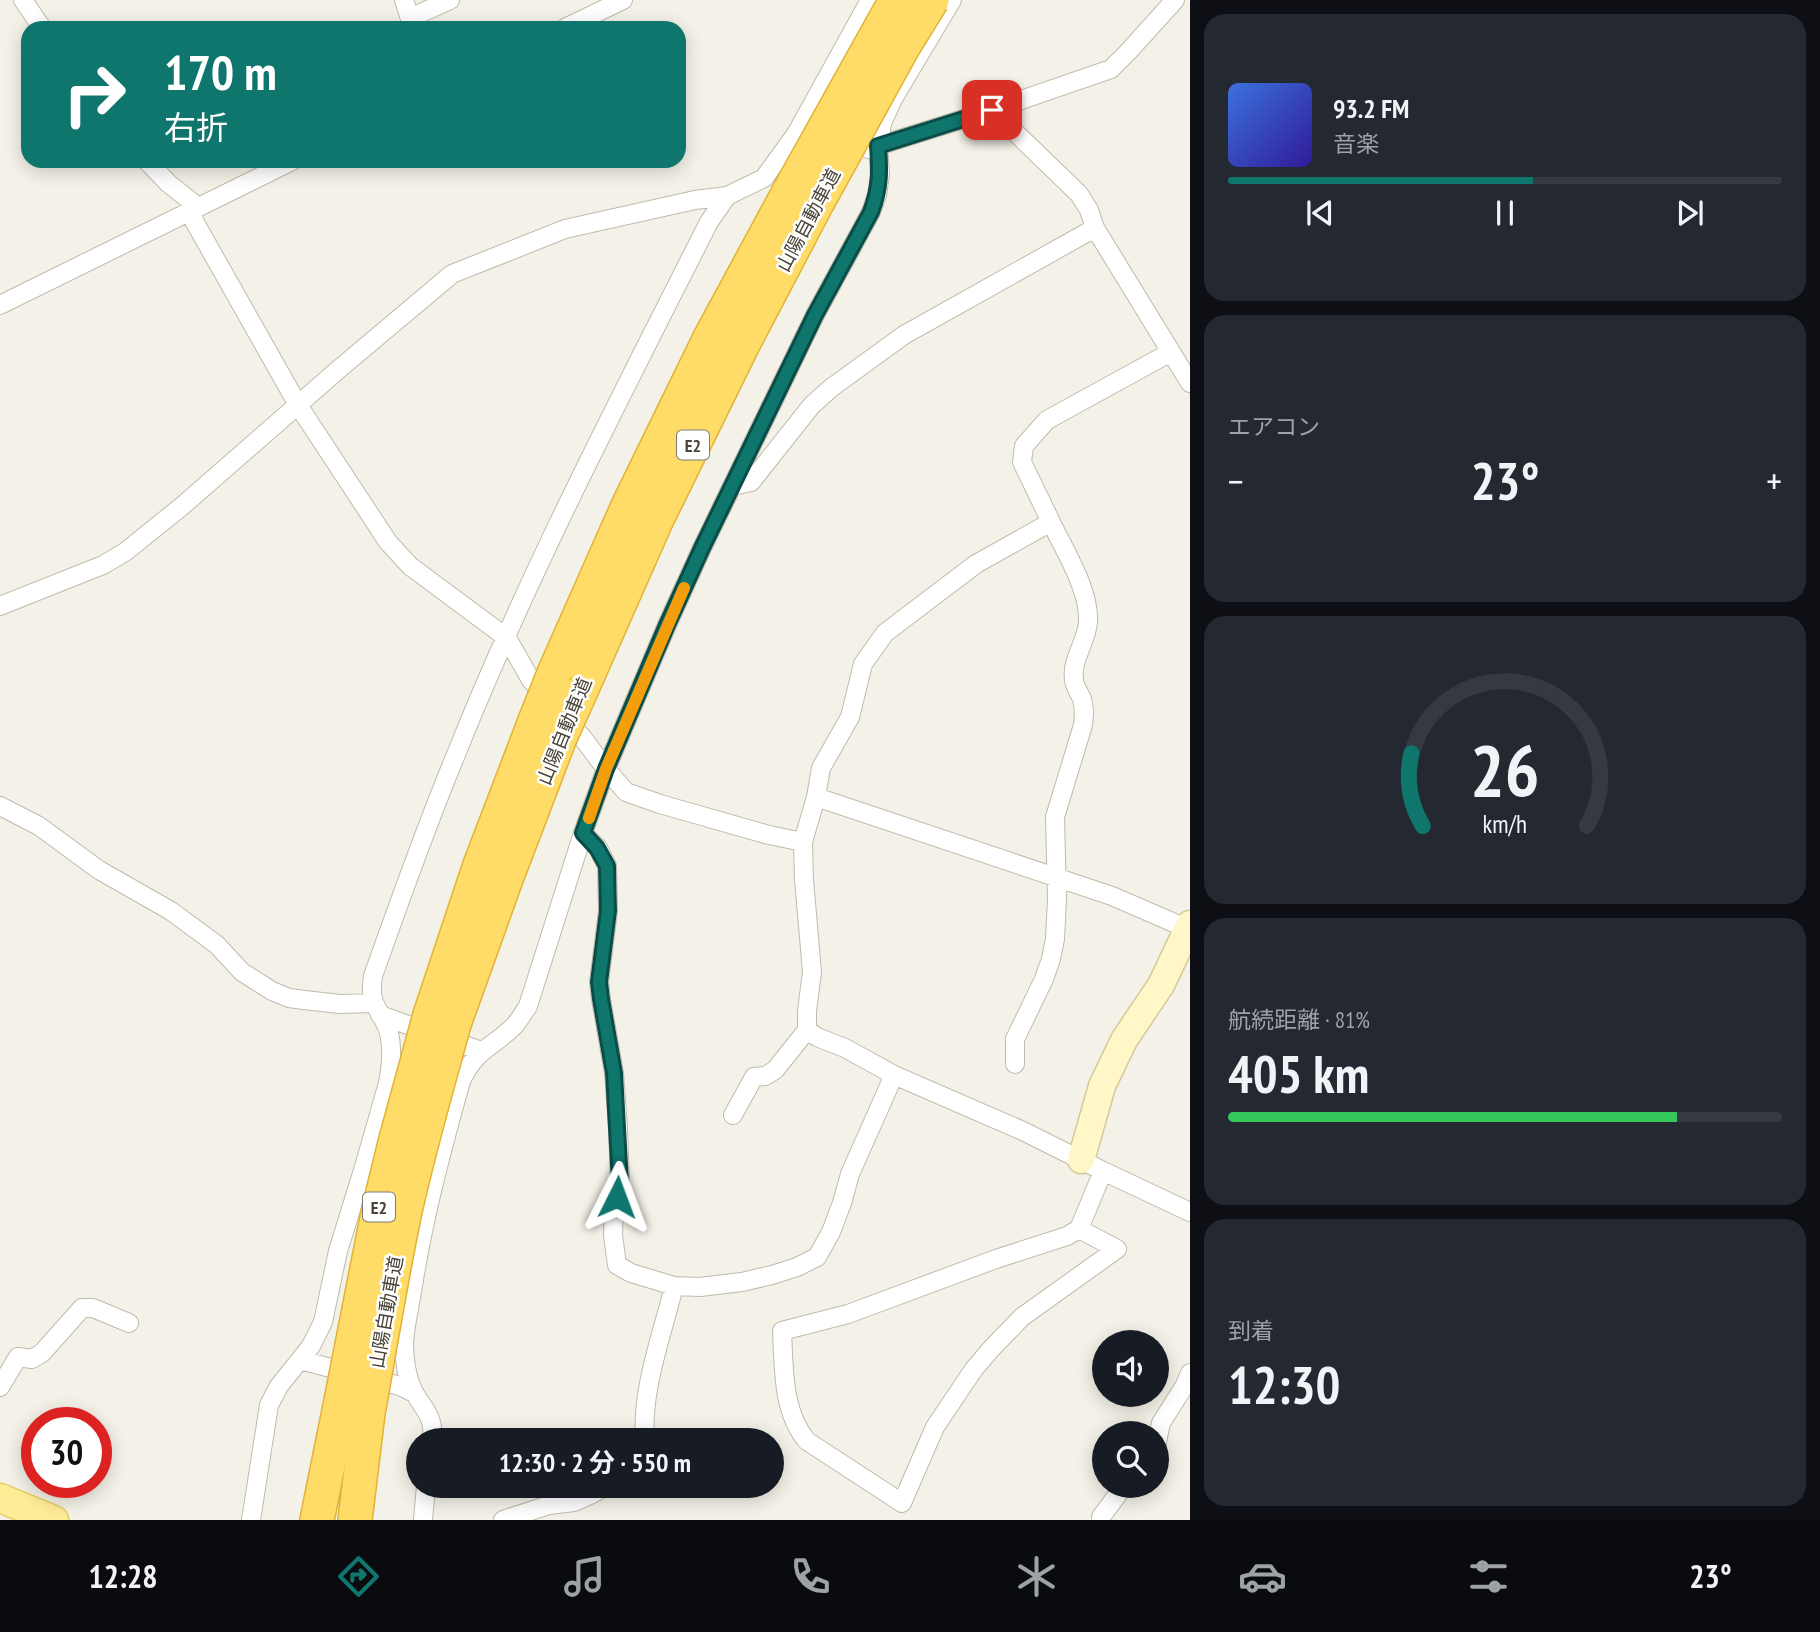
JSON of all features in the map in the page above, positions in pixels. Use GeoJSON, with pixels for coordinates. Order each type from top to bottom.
{"type":"FeatureCollection","features":[{"type":"Feature","properties":{"kind":"highway","name":"山陽自動車道"},"geometry":{"type":"LineString","coordinates":[[355,1520],[379,1208],[396,1139],[442,1019],[506,879],[547,731],[567,682],[656,521],[743,344],[790,190],[896,0]]}},
{"type":"Feature","properties":{"kind":"highway","name":"山陽自動車道"},"geometry":{"type":"LineString","coordinates":[[790,190],[904,47],[932,0]]}},
{"type":"Feature","properties":{"kind":"highway","name":"山陽自動車道"},"geometry":{"type":"LineString","coordinates":[[327,1520],[362,1409],[421,1148],[442,1019]]}},
{"type":"Feature","properties":{"kind":"highway"},"geometry":{"type":"LineString","coordinates":[[317,1520],[362,1409]]}},
{"type":"Feature","properties":{"kind":"highway"},"geometry":{"type":"LineString","coordinates":[[362,1409],[364,1520]]}},
{"type":"Feature","properties":{"kind":"main road"},"geometry":{"type":"LineString","coordinates":[[0,1498],[54,1520]]}},
{"type":"Feature","properties":{"kind":"street"},"geometry":{"type":"LineString","coordinates":[[23,0],[37,21]]}},
{"type":"Feature","properties":{"kind":"street"},"geometry":{"type":"LineString","coordinates":[[404,0],[411,21]]}},
{"type":"Feature","properties":{"kind":"street"},"geometry":{"type":"LineString","coordinates":[[415,21],[450,0]]}},
{"type":"Feature","properties":{"kind":"street"},"geometry":{"type":"LineString","coordinates":[[580,21],[623,0]]}},
{"type":"Feature","properties":{"kind":"street"},"geometry":{"type":"LineString","coordinates":[[790,190],[796,134],[870,0]]}},
{"type":"Feature","properties":{"kind":"street"},"geometry":{"type":"LineString","coordinates":[[433,1428],[430,1418],[414,1393],[405,1363],[404,1343],[421,1234],[461,1081],[481,1051],[515,1025],[527,1006],[606,769],[671,614],[815,315],[871,212],[880,174],[878,146],[882,123],[893,99],[952,0]]}},
{"type":"Feature","properties":{"kind":"street"},"geometry":{"type":"LineString","coordinates":[[0,606],[103,565],[125,552],[181,507],[297,403],[452,274],[565,229],[695,200],[790,190],[878,146],[1111,69],[1175,0]]}},
{"type":"Feature","properties":{"kind":"street"},"geometry":{"type":"LineString","coordinates":[[992,110],[1079,194],[1089,210],[1095,228],[1190,383]]}},
{"type":"Feature","properties":{"kind":"street"},"geometry":{"type":"LineString","coordinates":[[154,168],[194,209],[297,403],[388,542],[410,566],[507,638],[531,680],[626,792],[769,835],[803,842]]}},
{"type":"Feature","properties":{"kind":"street"},"geometry":{"type":"LineString","coordinates":[[0,305],[278,168]]}},
{"type":"Feature","properties":{"kind":"street"},"geometry":{"type":"LineString","coordinates":[[251,1520],[269,1405],[279,1386],[318,1335],[323,1322],[338,1251],[388,1083],[391,1044],[371,990],[373,976],[409,875],[455,756],[589,461],[709,222],[727,196]]}},
{"type":"Feature","properties":{"kind":"street"},"geometry":{"type":"LineString","coordinates":[[732,486],[751,482],[811,405],[904,335],[1095,228]]}},
{"type":"Feature","properties":{"kind":"street"},"geometry":{"type":"LineString","coordinates":[[1015,1064],[1016,1039],[1044,979],[1055,939],[1055,817],[1083,725],[1083,702],[1073,678],[1088,621],[1082,587],[1022,462],[1024,446],[1047,420],[1171,352]]}},
{"type":"Feature","properties":{"kind":"street"},"geometry":{"type":"LineString","coordinates":[[733,1115],[754,1077],[765,1076],[775,1070],[807,1030],[812,972],[803,842],[821,768],[850,717],[863,664],[885,633],[976,564],[1051,522]]}},
{"type":"Feature","properties":{"kind":"street"},"geometry":{"type":"LineString","coordinates":[[816,797],[1055,877],[1189,926],[1161,985],[1125,1040],[1102,1086],[1092,1166],[1079,1229],[1068,1236],[996,1259],[848,1314],[782,1331],[785,1383],[798,1430],[813,1445],[902,1503],[935,1427],[983,1358],[1022,1317],[1116,1249],[1079,1229]]}},
{"type":"Feature","properties":{"kind":"street"},"geometry":{"type":"LineString","coordinates":[[0,806],[39,826],[99,870],[171,911],[216,945],[243,972],[272,991],[289,998],[377,1009],[481,1051]]}},
{"type":"Feature","properties":{"kind":"street"},"geometry":{"type":"LineString","coordinates":[[583,833],[597,848],[607,866],[608,911],[599,982],[614,1073],[618,1128],[620,1183],[614,1211],[613,1235],[617,1265],[631,1273],[674,1286],[700,1287],[742,1282],[797,1267],[817,1257],[831,1232],[850,1174],[894,1075]]}},
{"type":"Feature","properties":{"kind":"street"},"geometry":{"type":"LineString","coordinates":[[807,1030],[894,1075],[1023,1131],[1190,1212]]}},
{"type":"Feature","properties":{"kind":"street"},"geometry":{"type":"LineString","coordinates":[[645,1428],[651,1376],[674,1286]]}},
{"type":"Feature","properties":{"kind":"street"},"geometry":{"type":"LineString","coordinates":[[0,1387],[18,1357],[32,1359],[43,1353],[82,1308],[93,1308],[129,1323]]}},
{"type":"Feature","properties":{"kind":"street"},"geometry":{"type":"LineString","coordinates":[[300,1360],[400,1386],[414,1393]]}},
{"type":"Feature","properties":{"kind":"street"},"geometry":{"type":"LineString","coordinates":[[1162,1421],[1190,1373]]}},
{"type":"Feature","properties":{"kind":"street"},"geometry":{"type":"LineString","coordinates":[[423,1520],[425,1498]]}},
{"type":"Feature","properties":{"kind":"street"},"geometry":{"type":"LineString","coordinates":[[503,1520],[549,1505],[574,1502],[583,1498]]}},
{"type":"Feature","properties":{"kind":"street"},"geometry":{"type":"LineString","coordinates":[[1101,1517],[1115,1498]]}},
{"type":"Feature","properties":{"kind":"slow traffic"},"geometry":{"type":"LineString","coordinates":[[589,818],[606,769],[684,588]]}},
{"type":"Feature","properties":{"kind":"route"},"geometry":{"type":"LineString","coordinates":[[617,1197],[620,1183],[614,1073],[599,982],[608,911],[607,866],[597,848],[583,833],[606,769],[702,548],[815,315],[871,212],[880,174],[878,146],[992,110]]}}]}
